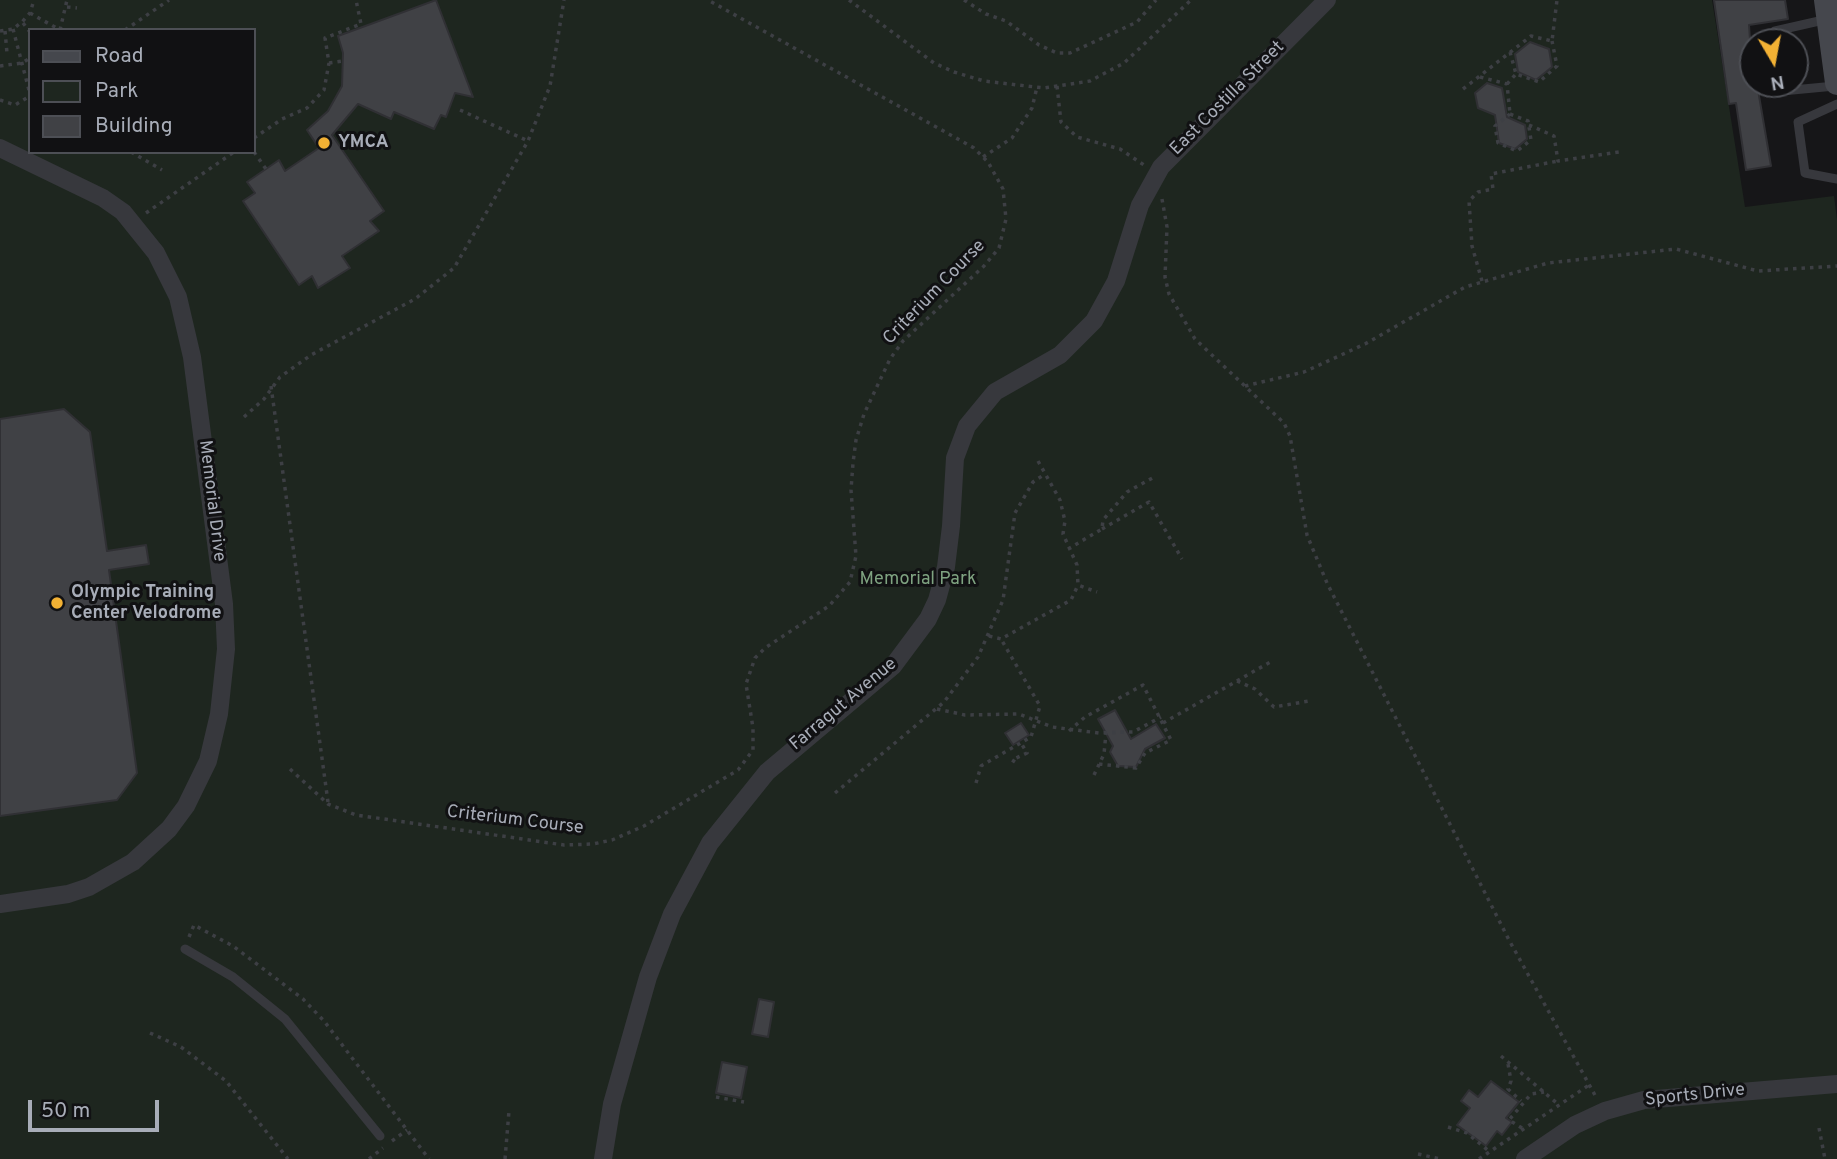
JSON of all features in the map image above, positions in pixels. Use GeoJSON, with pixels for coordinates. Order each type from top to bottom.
{"type":"FeatureCollection","features":[{"type":"Feature","properties":{"kind":"main road"},"geometry":{"type":"LineString","coordinates":[[1831,12],[1837,84]]}},
{"type":"Feature","properties":{"kind":"street","name":"East Costilla Street"},"geometry":{"type":"LineString","coordinates":[[1140,205],[1151,181],[1177,150],[1327,0]]}},
{"type":"Feature","properties":{"kind":"street","name":"Memorial Drive"},"geometry":{"type":"LineString","coordinates":[[0,148],[103,198],[132,223],[156,254],[178,297],[192,357],[225,627],[225,670],[219,715],[199,783],[186,806],[152,847],[112,876],[89,887],[57,896],[0,904]]}},
{"type":"Feature","properties":{"kind":"street","name":"Farragut Avenue"},"geometry":{"type":"LineString","coordinates":[[603,1159],[612,1104],[636,1012],[672,914],[692,875],[732,813],[767,772],[893,666],[919,634],[937,600],[946,566],[954,467],[960,440],[979,410],[995,393],[1060,355],[1094,320],[1116,281],[1140,205]]}},
{"type":"Feature","properties":{"kind":"street","name":"Sports Drive"},"geometry":{"type":"LineString","coordinates":[[1525,1159],[1575,1125],[1605,1111],[1644,1100],[1837,1084]]}},
{"type":"Feature","properties":{"kind":"lane"},"geometry":{"type":"LineString","coordinates":[[1781,28],[1831,12]]}},
{"type":"Feature","properties":{"kind":"lane"},"geometry":{"type":"LineString","coordinates":[[1809,88],[1837,84]]}},
{"type":"Feature","properties":{"kind":"lane"},"geometry":{"type":"LineString","coordinates":[[1837,104],[1798,122],[1805,173],[1837,178]]}},
{"type":"Feature","properties":{"kind":"lane"},"geometry":{"type":"LineString","coordinates":[[185,949],[233,977],[285,1018],[380,1136]]}},
{"type":"Feature","properties":{"kind":"path"},"geometry":{"type":"LineString","coordinates":[[7,53],[2,31],[13,29],[22,22],[30,13],[34,0]]}},
{"type":"Feature","properties":{"kind":"path"},"geometry":{"type":"LineString","coordinates":[[61,28],[67,0]]}},
{"type":"Feature","properties":{"kind":"path"},"geometry":{"type":"LineString","coordinates":[[128,28],[169,0]]}},
{"type":"Feature","properties":{"kind":"path"},"geometry":{"type":"LineString","coordinates":[[256,137],[282,119],[307,108],[324,90],[329,63],[325,38],[361,24],[356,0]]}},
{"type":"Feature","properties":{"kind":"path"},"geometry":{"type":"LineString","coordinates":[[244,417],[264,399],[271,386],[311,355],[415,299],[445,278],[462,257],[528,141],[550,86],[564,0]]}},
{"type":"Feature","properties":{"kind":"path","name":"Criterium Course"},"geometry":{"type":"LineString","coordinates":[[290,769],[328,804],[356,815],[578,846],[611,840],[644,826],[738,770],[753,750],[755,740],[746,684],[755,658],[841,595],[855,569],[851,490],[856,440],[881,376],[903,341],[984,267],[999,248],[1004,233],[1005,204],[997,175],[974,148],[708,0]]}},
{"type":"Feature","properties":{"kind":"path"},"geometry":{"type":"LineString","coordinates":[[849,0],[934,63],[984,81],[1037,87],[1090,81],[1124,62],[1191,0]]}},
{"type":"Feature","properties":{"kind":"path"},"geometry":{"type":"LineString","coordinates":[[964,0],[986,14],[1006,21],[1057,53],[1070,53],[1137,22],[1157,0]]}},
{"type":"Feature","properties":{"kind":"path"},"geometry":{"type":"LineString","coordinates":[[1517,74],[1539,82],[1557,66],[1552,41],[1557,0]]}},
{"type":"Feature","properties":{"kind":"path"},"geometry":{"type":"LineString","coordinates":[[67,6],[78,8]]}},
{"type":"Feature","properties":{"kind":"path"},"geometry":{"type":"LineString","coordinates":[[30,13],[56,28]]}},
{"type":"Feature","properties":{"kind":"path"},"geometry":{"type":"LineString","coordinates":[[22,22],[28,30]]}},
{"type":"Feature","properties":{"kind":"path"},"geometry":{"type":"LineString","coordinates":[[13,29],[28,87]]}},
{"type":"Feature","properties":{"kind":"path"},"geometry":{"type":"LineString","coordinates":[[1462,89],[1531,36],[1552,41]]}},
{"type":"Feature","properties":{"kind":"path"},"geometry":{"type":"LineString","coordinates":[[1510,51],[1517,74]]}},
{"type":"Feature","properties":{"kind":"path"},"geometry":{"type":"LineString","coordinates":[[0,66],[22,63],[28,59]]}},
{"type":"Feature","properties":{"kind":"path"},"geometry":{"type":"LineString","coordinates":[[329,63],[343,61]]}},
{"type":"Feature","properties":{"kind":"path"},"geometry":{"type":"LineString","coordinates":[[1507,84],[1517,74]]}},
{"type":"Feature","properties":{"kind":"path"},"geometry":{"type":"LineString","coordinates":[[1478,76],[1507,84]]}},
{"type":"Feature","properties":{"kind":"path"},"geometry":{"type":"LineString","coordinates":[[1507,84],[1510,114]]}},
{"type":"Feature","properties":{"kind":"path"},"geometry":{"type":"LineString","coordinates":[[1056,86],[1061,122],[1077,137],[1120,149],[1144,164],[1151,181],[1159,190],[1164,207],[1165,277],[1169,294],[1195,339],[1284,423],[1290,436],[1307,535],[1326,583],[1509,940],[1605,1111]]}},
{"type":"Feature","properties":{"kind":"path"},"geometry":{"type":"LineString","coordinates":[[983,157],[1012,138],[1032,108],[1037,87]]}},
{"type":"Feature","properties":{"kind":"path"},"geometry":{"type":"LineString","coordinates":[[0,100],[15,105],[28,96]]}},
{"type":"Feature","properties":{"kind":"path"},"geometry":{"type":"LineString","coordinates":[[460,110],[528,141]]}},
{"type":"Feature","properties":{"kind":"path"},"geometry":{"type":"LineString","coordinates":[[1510,114],[1528,121],[1529,125],[1531,140],[1517,151],[1497,143],[1495,126],[1510,114]]}},
{"type":"Feature","properties":{"kind":"path"},"geometry":{"type":"LineString","coordinates":[[1529,125],[1554,136],[1558,161]]}},
{"type":"Feature","properties":{"kind":"path"},"geometry":{"type":"LineString","coordinates":[[1483,282],[1472,246],[1469,201],[1478,192],[1493,189],[1491,174],[1619,152]]}},
{"type":"Feature","properties":{"kind":"path"},"geometry":{"type":"LineString","coordinates":[[134,154],[162,170]]}},
{"type":"Feature","properties":{"kind":"path"},"geometry":{"type":"LineString","coordinates":[[132,223],[231,154]]}},
{"type":"Feature","properties":{"kind":"path"},"geometry":{"type":"LineString","coordinates":[[255,154],[266,169]]}},
{"type":"Feature","properties":{"kind":"path"},"geometry":{"type":"LineString","coordinates":[[1245,386],[1304,372],[1365,344],[1465,287],[1548,263],[1676,249],[1758,271],[1837,266]]}},
{"type":"Feature","properties":{"kind":"path"},"geometry":{"type":"LineString","coordinates":[[271,386],[328,804]]}},
{"type":"Feature","properties":{"kind":"path"},"geometry":{"type":"LineString","coordinates":[[989,636],[1001,639],[1071,600],[1078,585],[1077,565],[1068,549],[1060,500],[1038,461]]}},
{"type":"Feature","properties":{"kind":"path"},"geometry":{"type":"LineString","coordinates":[[835,793],[937,709],[962,680],[989,636],[1003,600],[1015,513],[1033,482],[1045,474]]}},
{"type":"Feature","properties":{"kind":"path"},"geometry":{"type":"LineString","coordinates":[[1102,528],[1104,520],[1127,492],[1156,476]]}},
{"type":"Feature","properties":{"kind":"path"},"geometry":{"type":"LineString","coordinates":[[1068,549],[1149,502],[1182,558]]}},
{"type":"Feature","properties":{"kind":"path"},"geometry":{"type":"LineString","coordinates":[[1078,585],[1097,592]]}},
{"type":"Feature","properties":{"kind":"path"},"geometry":{"type":"LineString","coordinates":[[976,783],[981,766],[1031,737],[1040,706],[1001,639]]}},
{"type":"Feature","properties":{"kind":"path"},"geometry":{"type":"LineString","coordinates":[[1163,723],[1272,661]]}},
{"type":"Feature","properties":{"kind":"path"},"geometry":{"type":"LineString","coordinates":[[1236,681],[1255,689],[1274,707],[1310,701]]}},
{"type":"Feature","properties":{"kind":"path"},"geometry":{"type":"LineString","coordinates":[[1069,731],[1085,717],[1143,685],[1171,740],[1145,753],[1136,768],[1099,764]]}},
{"type":"Feature","properties":{"kind":"path"},"geometry":{"type":"LineString","coordinates":[[937,709],[965,715],[1019,714],[1069,731],[1106,733],[1133,732],[1161,717]]}},
{"type":"Feature","properties":{"kind":"path"},"geometry":{"type":"LineString","coordinates":[[1094,775],[1106,733]]}},
{"type":"Feature","properties":{"kind":"path"},"geometry":{"type":"LineString","coordinates":[[1014,762],[1012,760],[1027,753],[1021,743]]}},
{"type":"Feature","properties":{"kind":"path"},"geometry":{"type":"LineString","coordinates":[[185,949],[194,925],[233,946],[286,983],[324,1021],[429,1159]]}},
{"type":"Feature","properties":{"kind":"path"},"geometry":{"type":"LineString","coordinates":[[150,1032],[181,1047],[219,1074],[238,1092],[285,1158]]}},
{"type":"Feature","properties":{"kind":"path"},"geometry":{"type":"LineString","coordinates":[[1500,1056],[1558,1104]]}},
{"type":"Feature","properties":{"kind":"path"},"geometry":{"type":"LineString","coordinates":[[1507,1062],[1511,1082],[1508,1088],[1522,1102]]}},
{"type":"Feature","properties":{"kind":"path"},"geometry":{"type":"LineString","coordinates":[[1479,1159],[1589,1085]]}},
{"type":"Feature","properties":{"kind":"path"},"geometry":{"type":"LineString","coordinates":[[1522,1128],[1509,1120],[1531,1094],[1546,1092]]}},
{"type":"Feature","properties":{"kind":"path"},"geometry":{"type":"LineString","coordinates":[[716,1097],[744,1102]]}},
{"type":"Feature","properties":{"kind":"path"},"geometry":{"type":"LineString","coordinates":[[505,1159],[509,1111]]}},
{"type":"Feature","properties":{"kind":"path"},"geometry":{"type":"LineString","coordinates":[[1448,1127],[1467,1133],[1490,1152]]}},
{"type":"Feature","properties":{"kind":"path"},"geometry":{"type":"LineString","coordinates":[[1819,1128],[1825,1159]]}},
{"type":"Feature","properties":{"kind":"path"},"geometry":{"type":"LineString","coordinates":[[1418,1154],[1440,1159]]}},
{"type":"Feature","properties":{"kind":"green space","name":"Memorial Park"},"geometry":{"type":"Polygon","coordinates":[[[0,0],[1712,0],[1745,207],[1834,196],[1837,220],[1837,1159],[0,1159],[0,0]]]}},
{"type":"Feature","properties":{"kind":"building","name":"YMCA"},"geometry":{"type":"Polygon","coordinates":[[[436,0],[473,97],[455,93],[446,117],[441,115],[434,129],[394,112],[391,119],[358,104],[332,135],[384,211],[370,221],[379,231],[342,256],[350,268],[318,288],[312,276],[299,285],[243,201],[255,193],[247,182],[279,160],[285,171],[319,148],[307,130],[328,111],[342,86],[343,53],[338,36],[436,0]]]}},
{"type":"Feature","properties":{"kind":"building"},"geometry":{"type":"Polygon","coordinates":[[[1714,0],[1785,0],[1788,19],[1739,28],[1739,98],[1759,98],[1771,166],[1746,170],[1736,103],[1729,104],[1714,0]]]}},
{"type":"Feature","properties":{"kind":"building"},"geometry":{"type":"Polygon","coordinates":[[[1530,42],[1549,49],[1552,67],[1536,80],[1518,72],[1515,54],[1530,42]]]}},
{"type":"Feature","properties":{"kind":"building"},"geometry":{"type":"Polygon","coordinates":[[[1487,83],[1502,88],[1507,117],[1525,125],[1527,139],[1515,149],[1499,143],[1495,115],[1478,108],[1475,93],[1487,83]]]}},
{"type":"Feature","properties":{"kind":"building","name":"Olympic Training Center Velodrome"},"geometry":{"type":"Polygon","coordinates":[[[64,409],[90,432],[107,551],[146,545],[149,564],[109,570],[137,773],[117,800],[0,816],[0,419],[64,409]]]}},
{"type":"Feature","properties":{"kind":"building"},"geometry":{"type":"Polygon","coordinates":[[[1115,710],[1131,739],[1156,724],[1165,738],[1145,749],[1136,767],[1118,766],[1110,752],[1113,746],[1098,719],[1115,710]]]}},
{"type":"Feature","properties":{"kind":"building"},"geometry":{"type":"Polygon","coordinates":[[[1021,723],[1029,735],[1013,745],[1005,733],[1021,723]]]}},
{"type":"Feature","properties":{"kind":"building"},"geometry":{"type":"Polygon","coordinates":[[[759,999],[774,1002],[768,1037],[752,1034],[759,999]]]}},
{"type":"Feature","properties":{"kind":"building"},"geometry":{"type":"Polygon","coordinates":[[[722,1062],[747,1067],[741,1098],[716,1093],[722,1062]]]}},
{"type":"Feature","properties":{"kind":"building"},"geometry":{"type":"Polygon","coordinates":[[[1491,1081],[1519,1102],[1506,1118],[1512,1122],[1502,1135],[1497,1131],[1486,1146],[1457,1125],[1470,1108],[1461,1101],[1469,1090],[1478,1097],[1491,1081]]]}},
{"type":"Feature","properties":{"kind":"place","name":"YMCA"},"geometry":{"type":"Point","coordinates":[324,143]}},
{"type":"Feature","properties":{"kind":"place","name":"Olympic Training Center Velodrome"},"geometry":{"type":"Point","coordinates":[57,603]}}]}
